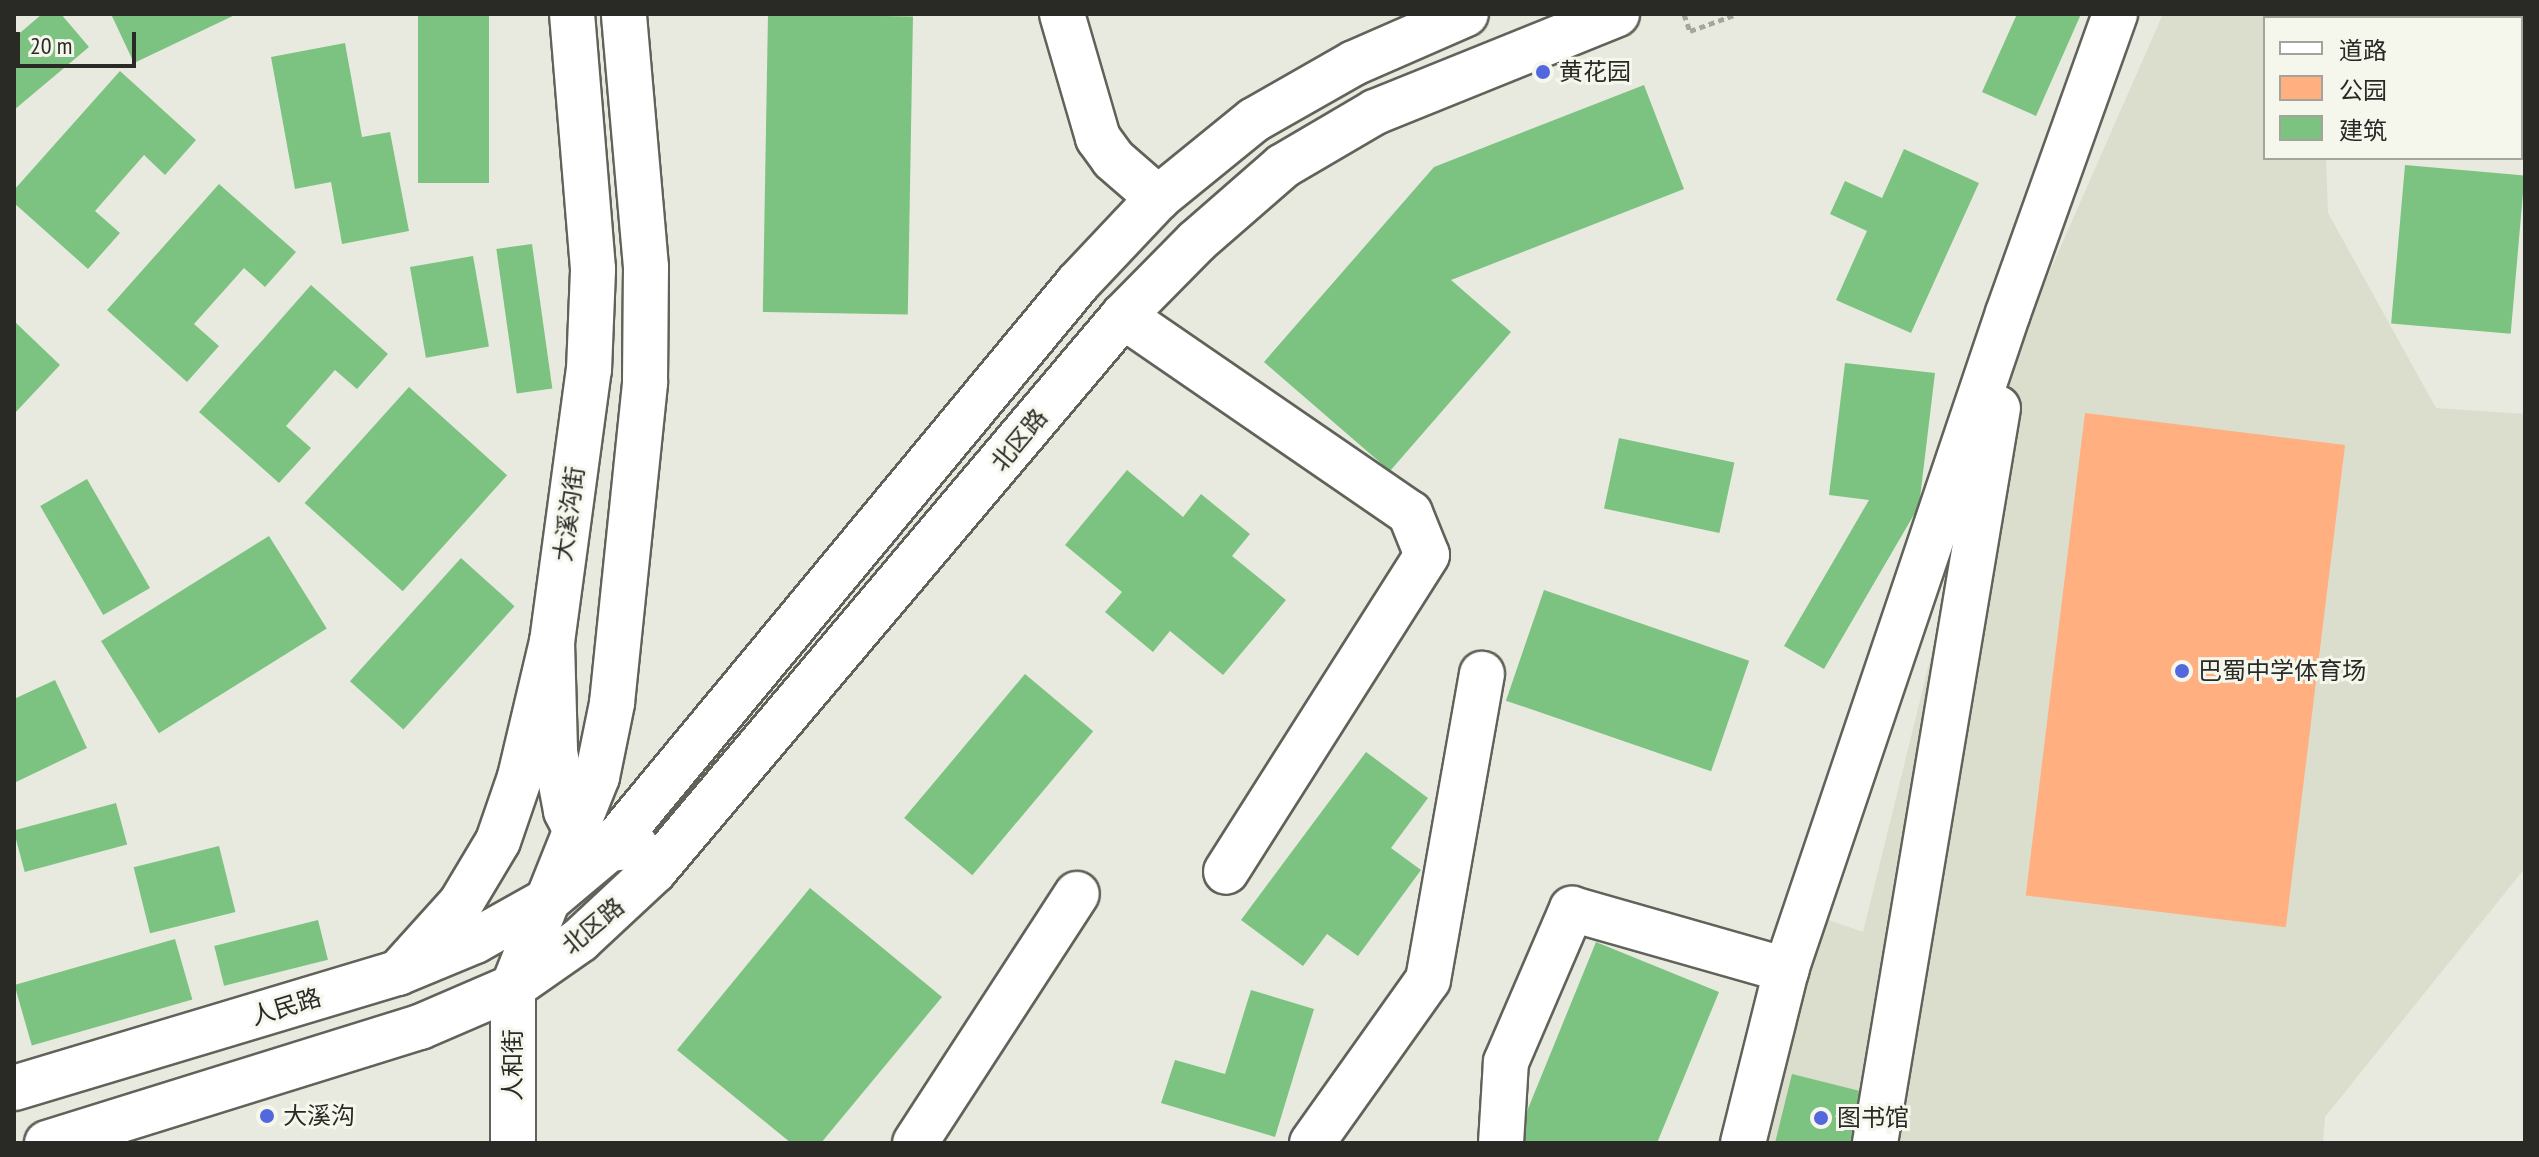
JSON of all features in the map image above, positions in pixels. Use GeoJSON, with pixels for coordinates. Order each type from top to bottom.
{"type":"FeatureCollection","features":[{"type":"Feature","properties":{"kind":"main road","name":"大溪沟街"},"geometry":{"type":"LineString","coordinates":[[398,973],[461,903],[498,841],[520,777],[552,642],[589,370],[593,269],[572,14]]}},
{"type":"Feature","properties":{"kind":"main road"},"geometry":{"type":"LineString","coordinates":[[593,841],[597,777],[612,703],[645,382],[646,267],[624,14]]}},
{"type":"Feature","properties":{"kind":"main road"},"geometry":{"type":"LineString","coordinates":[[1062,14],[1098,138],[1113,159],[1158,198]]}},
{"type":"Feature","properties":{"kind":"main road","name":"北区路"},"geometry":{"type":"LineString","coordinates":[[548,900],[593,841],[1078,283],[1158,198],[1254,120],[1354,63],[1466,14]]}},
{"type":"Feature","properties":{"kind":"main road","name":"北区路"},"geometry":{"type":"LineString","coordinates":[[513,987],[601,921],[654,871],[1123,316],[1197,241],[1283,166],[1375,112],[1617,14]]}},
{"type":"Feature","properties":{"kind":"main road"},"geometry":{"type":"LineString","coordinates":[[1743,1143],[1786,970],[2008,313],[2115,14]]}},
{"type":"Feature","properties":{"kind":"main road"},"geometry":{"type":"LineString","coordinates":[[1875,1143],[1998,413],[2008,313]]}},
{"type":"Feature","properties":{"kind":"main road"},"geometry":{"type":"LineString","coordinates":[[1123,316],[1410,513],[1427,555],[1226,872]]}},
{"type":"Feature","properties":{"kind":"main road"},"geometry":{"type":"LineString","coordinates":[[552,642],[559,785],[593,841]]}},
{"type":"Feature","properties":{"kind":"main road"},"geometry":{"type":"LineString","coordinates":[[1312,1143],[1428,980],[1482,674]]}},
{"type":"Feature","properties":{"kind":"main road"},"geometry":{"type":"LineString","coordinates":[[593,841],[647,844],[723,793]]}},
{"type":"Feature","properties":{"kind":"main road"},"geometry":{"type":"LineString","coordinates":[[915,1143],[1077,894]]}},
{"type":"Feature","properties":{"kind":"main road"},"geometry":{"type":"LineString","coordinates":[[47,1143],[420,1027],[513,987],[548,900]]}},
{"type":"Feature","properties":{"kind":"main road","name":"人民路"},"geometry":{"type":"LineString","coordinates":[[14,1088],[398,973],[475,941],[548,900]]}},
{"type":"Feature","properties":{"kind":"main road"},"geometry":{"type":"LineString","coordinates":[[1501,1143],[1506,1062],[1572,909],[1786,970]]}},
{"type":"Feature","properties":{"kind":"main road","name":"人和街"},"geometry":{"type":"LineString","coordinates":[[513,987],[513,1143]]}},
{"type":"Feature","properties":{"kind":"path"},"geometry":{"type":"LineString","coordinates":[[1684,14],[1690,31],[1737,14]]}},
{"type":"Feature","properties":{"kind":"shaded area"},"geometry":{"type":"Polygon","coordinates":[[[2163,14],[2322,14],[2263,16],[2263,160],[2326,160],[2328,213],[2436,408],[2525,414],[2525,868],[2325,1117],[2323,1143],[1753,1143],[1817,916],[1863,932],[1995,396],[2163,14]]]}},
{"type":"Feature","properties":{"kind":"green space","name":"巴蜀中学体育场"},"geometry":{"type":"Polygon","coordinates":[[[2085,413],[2345,445],[2286,927],[2026,895],[2085,413]]]}},
{"type":"Feature","properties":{"kind":"building"},"geometry":{"type":"Polygon","coordinates":[[[42,14],[61,14],[89,47],[14,110],[14,38],[42,14]]]}},
{"type":"Feature","properties":{"kind":"building"},"geometry":{"type":"Polygon","coordinates":[[[111,14],[237,14],[134,63],[111,14]]]}},
{"type":"Feature","properties":{"kind":"building"},"geometry":{"type":"Polygon","coordinates":[[[418,14],[489,14],[489,183],[418,183],[418,14]]]}},
{"type":"Feature","properties":{"kind":"building"},"geometry":{"type":"Polygon","coordinates":[[[768,14],[913,17],[908,314],[763,312],[768,14]]]}},
{"type":"Feature","properties":{"kind":"building"},"geometry":{"type":"Polygon","coordinates":[[[2017,14],[2081,14],[2036,116],[1982,92],[2017,14]]]}},
{"type":"Feature","properties":{"kind":"building"},"geometry":{"type":"Polygon","coordinates":[[[2349,14],[2514,14],[2514,16],[2349,14]]]}},
{"type":"Feature","properties":{"kind":"building"},"geometry":{"type":"Polygon","coordinates":[[[345,43],[362,137],[390,132],[409,231],[342,244],[331,182],[295,189],[271,57],[345,43]]]}},
{"type":"Feature","properties":{"kind":"building"},"geometry":{"type":"Polygon","coordinates":[[[120,71],[196,140],[165,175],[144,155],[95,211],[120,233],[88,269],[14,203],[14,190],[120,71]]]}},
{"type":"Feature","properties":{"kind":"building"},"geometry":{"type":"Polygon","coordinates":[[[1644,85],[1684,189],[1451,280],[1511,332],[1390,471],[1264,362],[1434,167],[1644,85]]]}},
{"type":"Feature","properties":{"kind":"building"},"geometry":{"type":"Polygon","coordinates":[[[1904,149],[1979,183],[1911,333],[1836,300],[1867,231],[1830,214],[1845,181],[1882,198],[1904,149]]]}},
{"type":"Feature","properties":{"kind":"building"},"geometry":{"type":"Polygon","coordinates":[[[2405,165],[2525,175],[2511,334],[2391,323],[2405,165]]]}},
{"type":"Feature","properties":{"kind":"building"},"geometry":{"type":"Polygon","coordinates":[[[219,184],[296,252],[265,287],[244,268],[194,324],[219,346],[187,382],[107,310],[219,184]]]}},
{"type":"Feature","properties":{"kind":"building"},"geometry":{"type":"Polygon","coordinates":[[[532,244],[552,389],[517,394],[496,249],[532,244]]]}},
{"type":"Feature","properties":{"kind":"building"},"geometry":{"type":"Polygon","coordinates":[[[473,256],[489,347],[426,358],[410,267],[473,256]]]}},
{"type":"Feature","properties":{"kind":"building"},"geometry":{"type":"Polygon","coordinates":[[[311,285],[388,354],[357,389],[335,370],[286,426],[311,448],[279,483],[199,412],[311,285]]]}},
{"type":"Feature","properties":{"kind":"building"},"geometry":{"type":"Polygon","coordinates":[[[14,321],[60,365],[14,414],[14,321]]]}},
{"type":"Feature","properties":{"kind":"building"},"geometry":{"type":"Polygon","coordinates":[[[1845,363],[1935,373],[1919,506],[1824,669],[1784,646],[1869,500],[1829,495],[1845,363]]]}},
{"type":"Feature","properties":{"kind":"building"},"geometry":{"type":"Polygon","coordinates":[[[409,387],[507,475],[403,591],[305,503],[409,387]]]}},
{"type":"Feature","properties":{"kind":"building"},"geometry":{"type":"Polygon","coordinates":[[[1619,438],[1734,463],[1719,533],[1604,508],[1619,438]]]}},
{"type":"Feature","properties":{"kind":"building"},"geometry":{"type":"Polygon","coordinates":[[[1127,470],[1183,517],[1201,494],[1250,534],[1232,556],[1286,600],[1223,675],[1170,631],[1153,652],[1105,612],[1122,592],[1065,545],[1127,470]]]}},
{"type":"Feature","properties":{"kind":"building"},"geometry":{"type":"Polygon","coordinates":[[[87,479],[150,588],[103,615],[40,506],[87,479]]]}},
{"type":"Feature","properties":{"kind":"building"},"geometry":{"type":"Polygon","coordinates":[[[269,536],[327,628],[159,733],[101,641],[269,536]]]}},
{"type":"Feature","properties":{"kind":"building"},"geometry":{"type":"Polygon","coordinates":[[[461,558],[515,606],[403,730],[350,681],[461,558]]]}},
{"type":"Feature","properties":{"kind":"building"},"geometry":{"type":"Polygon","coordinates":[[[1544,590],[1749,661],[1711,771],[1506,701],[1544,590]]]}},
{"type":"Feature","properties":{"kind":"building"},"geometry":{"type":"Polygon","coordinates":[[[1025,674],[1093,731],[972,875],[904,818],[1025,674]]]}},
{"type":"Feature","properties":{"kind":"building"},"geometry":{"type":"Polygon","coordinates":[[[55,680],[87,748],[14,783],[14,699],[55,680]]]}},
{"type":"Feature","properties":{"kind":"building"},"geometry":{"type":"Polygon","coordinates":[[[1366,752],[1428,798],[1391,848],[1421,870],[1358,956],[1327,934],[1303,966],[1241,920],[1366,752]]]}},
{"type":"Feature","properties":{"kind":"building"},"geometry":{"type":"Polygon","coordinates":[[[116,803],[127,845],[25,872],[14,830],[116,803]]]}},
{"type":"Feature","properties":{"kind":"building"},"geometry":{"type":"Polygon","coordinates":[[[219,846],[235,912],[150,933],[134,867],[219,846]]]}},
{"type":"Feature","properties":{"kind":"building"},"geometry":{"type":"Polygon","coordinates":[[[810,888],[942,997],[821,1143],[791,1143],[677,1050],[810,888]]]}},
{"type":"Feature","properties":{"kind":"building"},"geometry":{"type":"Polygon","coordinates":[[[318,920],[328,960],[224,986],[214,946],[318,920]]]}},
{"type":"Feature","properties":{"kind":"building"},"geometry":{"type":"Polygon","coordinates":[[[175,939],[192,1000],[32,1046],[14,985],[175,939]]]}},
{"type":"Feature","properties":{"kind":"building"},"geometry":{"type":"Polygon","coordinates":[[[1596,942],[1719,992],[1657,1143],[1514,1143],[1596,942]]]}},
{"type":"Feature","properties":{"kind":"building"},"geometry":{"type":"Polygon","coordinates":[[[1251,990],[1314,1009],[1275,1137],[1161,1103],[1175,1060],[1225,1074],[1251,990]]]}},
{"type":"Feature","properties":{"kind":"building","name":"图书馆"},"geometry":{"type":"Polygon","coordinates":[[[1792,1074],[1868,1093],[1855,1143],[1775,1143],[1792,1074]]]}},
{"type":"Feature","properties":{"kind":"place","name":"黄花园"},"geometry":{"type":"Point","coordinates":[1543,72]}},
{"type":"Feature","properties":{"kind":"place","name":"巴蜀中学体育场"},"geometry":{"type":"Point","coordinates":[2182,671]}},
{"type":"Feature","properties":{"kind":"place","name":"大溪沟"},"geometry":{"type":"Point","coordinates":[267,1116]}},
{"type":"Feature","properties":{"kind":"place","name":"图书馆"},"geometry":{"type":"Point","coordinates":[1821,1118]}}]}
